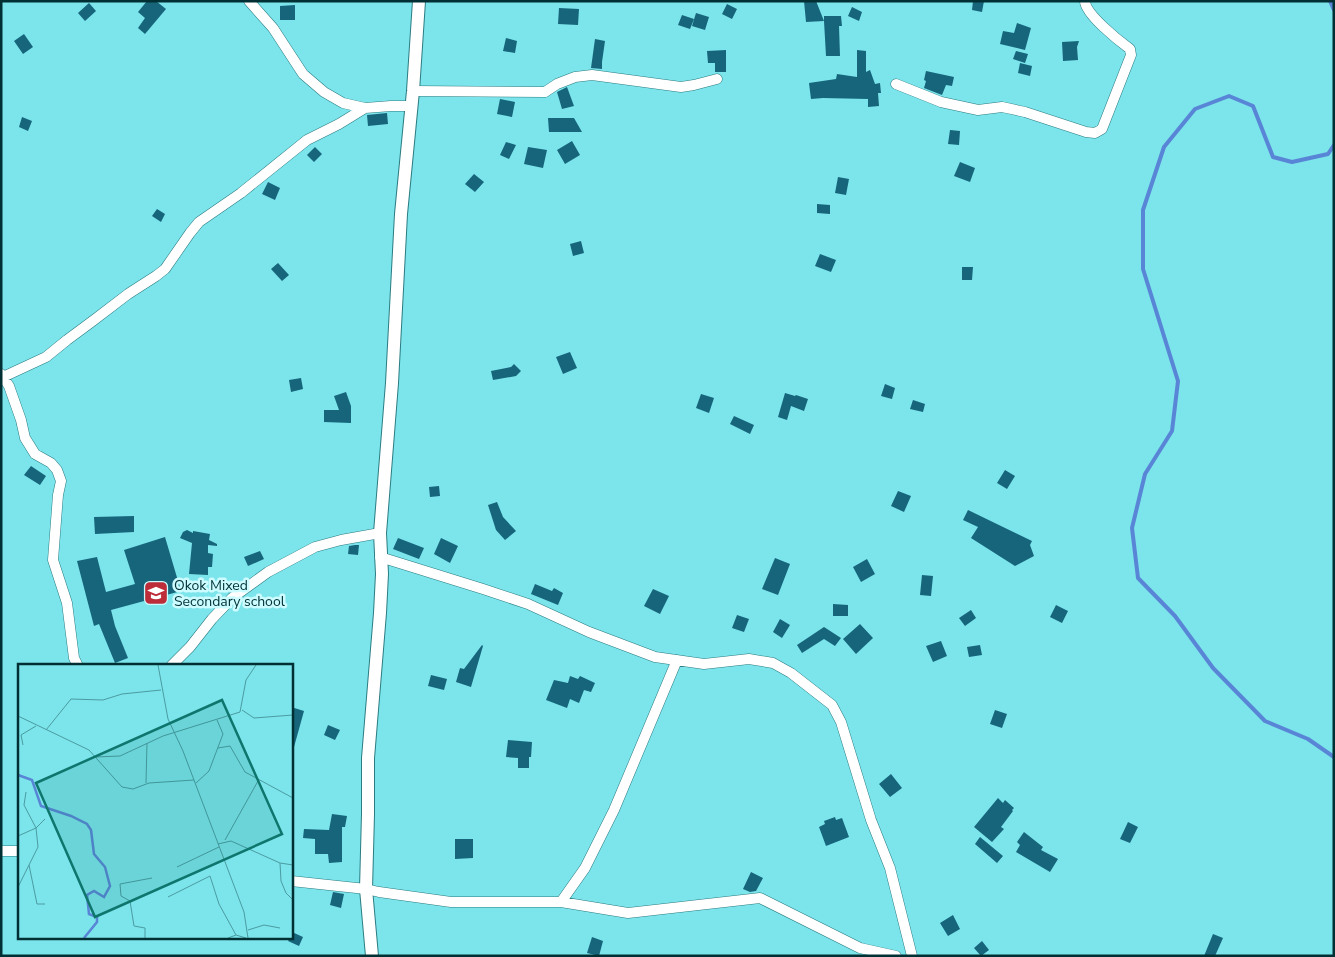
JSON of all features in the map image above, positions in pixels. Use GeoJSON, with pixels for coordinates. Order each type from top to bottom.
{"type":"FeatureCollection","features":[{"type":"Feature","properties":{"kind":"street"},"geometry":{"type":"LineString","coordinates":[[249,1],[273,28],[303,74],[324,92],[343,103],[365,108],[411,106]]}},
{"type":"Feature","properties":{"kind":"street"},"geometry":{"type":"LineString","coordinates":[[372,956],[366,888],[368,758],[381,584],[380,533],[392,383],[401,214],[413,91],[419,1]]}},
{"type":"Feature","properties":{"kind":"street"},"geometry":{"type":"LineString","coordinates":[[896,84],[941,102],[978,110],[1002,107],[1025,112],[1086,132],[1095,132],[1102,129],[1131,56],[1130,49],[1103,27],[1088,11],[1084,5],[1085,1]]}},
{"type":"Feature","properties":{"kind":"street"},"geometry":{"type":"LineString","coordinates":[[413,91],[545,92],[557,84],[575,77],[592,74],[681,86],[717,79]]}},
{"type":"Feature","properties":{"kind":"street"},"geometry":{"type":"LineString","coordinates":[[77,664],[74,658],[67,603],[54,560],[58,495],[61,481],[57,470],[51,463],[35,454],[25,438],[9,386],[2,375],[46,357],[128,294],[156,276],[165,268],[199,222],[242,193],[307,140],[365,108]]}},
{"type":"Feature","properties":{"kind":"street"},"geometry":{"type":"LineString","coordinates":[[173,664],[232,598],[268,572],[315,547],[380,533]]}},
{"type":"Feature","properties":{"kind":"street"},"geometry":{"type":"LineString","coordinates":[[380,557],[528,604],[589,632],[655,657],[704,664],[749,659],[773,663],[791,673],[832,705],[841,722],[871,820],[890,868],[912,956]]}},
{"type":"Feature","properties":{"kind":"street"},"geometry":{"type":"LineString","coordinates":[[561,902],[586,868],[614,810],[677,660]]}},
{"type":"Feature","properties":{"kind":"street"},"geometry":{"type":"LineString","coordinates":[[1,851],[18,851]]}},
{"type":"Feature","properties":{"kind":"street"},"geometry":{"type":"LineString","coordinates":[[292,880],[366,888],[379,892],[451,902],[561,902],[628,913],[760,898],[860,948],[896,956]]}},
{"type":"Feature","properties":{"kind":"building"},"geometry":{"type":"Polygon","coordinates":[[[147,1],[156,1],[166,9],[145,34],[138,28],[145,18],[138,12],[147,1]]]}},
{"type":"Feature","properties":{"kind":"building"},"geometry":{"type":"Polygon","coordinates":[[[804,1],[816,1],[824,21],[806,22],[804,1]]]}},
{"type":"Feature","properties":{"kind":"building"},"geometry":{"type":"Polygon","coordinates":[[[973,1],[984,1],[982,12],[972,10],[973,1]]]}},
{"type":"Feature","properties":{"kind":"building"},"geometry":{"type":"Polygon","coordinates":[[[89,3],[96,11],[85,21],[78,13],[89,3]]]}},
{"type":"Feature","properties":{"kind":"building"},"geometry":{"type":"Polygon","coordinates":[[[727,4],[737,9],[732,19],[722,14],[727,4]]]}},
{"type":"Feature","properties":{"kind":"building"},"geometry":{"type":"Polygon","coordinates":[[[295,5],[295,20],[280,20],[280,6],[295,5]]]}},
{"type":"Feature","properties":{"kind":"building"},"geometry":{"type":"Polygon","coordinates":[[[852,7],[862,12],[859,21],[848,16],[852,7]]]}},
{"type":"Feature","properties":{"kind":"building"},"geometry":{"type":"Polygon","coordinates":[[[559,8],[579,9],[578,25],[558,24],[559,8]]]}},
{"type":"Feature","properties":{"kind":"building"},"geometry":{"type":"Polygon","coordinates":[[[696,13],[709,17],[705,30],[692,26],[696,13]]]}},
{"type":"Feature","properties":{"kind":"building"},"geometry":{"type":"Polygon","coordinates":[[[682,15],[694,19],[690,29],[678,25],[682,15]]]}},
{"type":"Feature","properties":{"kind":"building"},"geometry":{"type":"Polygon","coordinates":[[[824,16],[841,16],[842,26],[839,26],[840,56],[826,56],[824,16]]]}},
{"type":"Feature","properties":{"kind":"building"},"geometry":{"type":"Polygon","coordinates":[[[1017,23],[1031,28],[1025,50],[1000,44],[1003,31],[1014,33],[1017,23]]]}},
{"type":"Feature","properties":{"kind":"building"},"geometry":{"type":"Polygon","coordinates":[[[24,34],[33,47],[23,54],[14,41],[24,34]]]}},
{"type":"Feature","properties":{"kind":"building"},"geometry":{"type":"Polygon","coordinates":[[[506,38],[517,41],[515,53],[503,51],[506,38]]]}},
{"type":"Feature","properties":{"kind":"building"},"geometry":{"type":"Polygon","coordinates":[[[595,39],[605,41],[602,69],[591,68],[595,39]]]}},
{"type":"Feature","properties":{"kind":"building"},"geometry":{"type":"Polygon","coordinates":[[[1079,41],[1077,47],[1078,60],[1063,61],[1062,42],[1079,41]]]}},
{"type":"Feature","properties":{"kind":"building"},"geometry":{"type":"Polygon","coordinates":[[[726,50],[726,72],[715,72],[715,63],[708,63],[707,51],[726,50]]]}},
{"type":"Feature","properties":{"kind":"building"},"geometry":{"type":"Polygon","coordinates":[[[857,50],[866,51],[866,72],[870,70],[875,84],[880,83],[881,93],[878,93],[879,106],[868,107],[868,99],[811,99],[809,83],[836,79],[837,74],[857,77],[857,50]]]}},
{"type":"Feature","properties":{"kind":"building"},"geometry":{"type":"Polygon","coordinates":[[[1016,51],[1028,54],[1025,63],[1013,59],[1016,51]]]}},
{"type":"Feature","properties":{"kind":"building"},"geometry":{"type":"Polygon","coordinates":[[[1020,63],[1032,66],[1030,76],[1018,73],[1020,63]]]}},
{"type":"Feature","properties":{"kind":"building"},"geometry":{"type":"Polygon","coordinates":[[[926,71],[954,77],[952,86],[946,85],[942,95],[924,88],[926,71]]]}},
{"type":"Feature","properties":{"kind":"building"},"geometry":{"type":"Polygon","coordinates":[[[567,87],[574,106],[562,109],[557,92],[567,87]]]}},
{"type":"Feature","properties":{"kind":"building"},"geometry":{"type":"Polygon","coordinates":[[[500,99],[515,102],[512,117],[497,114],[500,99]]]}},
{"type":"Feature","properties":{"kind":"building"},"geometry":{"type":"Polygon","coordinates":[[[387,113],[388,124],[368,126],[367,115],[387,113]]]}},
{"type":"Feature","properties":{"kind":"building"},"geometry":{"type":"Polygon","coordinates":[[[22,117],[32,121],[28,131],[19,127],[22,117]]]}},
{"type":"Feature","properties":{"kind":"building"},"geometry":{"type":"Polygon","coordinates":[[[548,118],[574,118],[582,132],[549,132],[548,118]]]}},
{"type":"Feature","properties":{"kind":"building"},"geometry":{"type":"Polygon","coordinates":[[[950,130],[960,131],[959,145],[948,144],[950,130]]]}},
{"type":"Feature","properties":{"kind":"building"},"geometry":{"type":"Polygon","coordinates":[[[572,141],[580,155],[565,164],[557,150],[572,141]]]}},
{"type":"Feature","properties":{"kind":"building"},"geometry":{"type":"Polygon","coordinates":[[[506,142],[516,145],[509,159],[500,155],[506,142]]]}},
{"type":"Feature","properties":{"kind":"building"},"geometry":{"type":"Polygon","coordinates":[[[315,147],[322,154],[314,162],[307,155],[315,147]]]}},
{"type":"Feature","properties":{"kind":"building"},"geometry":{"type":"Polygon","coordinates":[[[528,147],[547,150],[543,168],[524,164],[528,147]]]}},
{"type":"Feature","properties":{"kind":"building"},"geometry":{"type":"Polygon","coordinates":[[[960,162],[975,168],[970,182],[954,176],[960,162]]]}},
{"type":"Feature","properties":{"kind":"building"},"geometry":{"type":"Polygon","coordinates":[[[474,174],[484,182],[475,192],[465,184],[474,174]]]}},
{"type":"Feature","properties":{"kind":"building"},"geometry":{"type":"Polygon","coordinates":[[[838,177],[849,179],[846,195],[835,193],[838,177]]]}},
{"type":"Feature","properties":{"kind":"building"},"geometry":{"type":"Polygon","coordinates":[[[268,182],[280,188],[275,200],[262,194],[268,182]]]}},
{"type":"Feature","properties":{"kind":"building"},"geometry":{"type":"Polygon","coordinates":[[[817,204],[830,205],[830,214],[817,213],[817,204]]]}},
{"type":"Feature","properties":{"kind":"building"},"geometry":{"type":"Polygon","coordinates":[[[157,209],[165,214],[161,222],[152,216],[157,209]]]}},
{"type":"Feature","properties":{"kind":"building"},"geometry":{"type":"Polygon","coordinates":[[[581,241],[584,253],[573,256],[570,244],[581,241]]]}},
{"type":"Feature","properties":{"kind":"building"},"geometry":{"type":"Polygon","coordinates":[[[820,254],[836,260],[831,272],[815,266],[820,254]]]}},
{"type":"Feature","properties":{"kind":"building"},"geometry":{"type":"Polygon","coordinates":[[[278,263],[289,275],[282,281],[271,269],[278,263]]]}},
{"type":"Feature","properties":{"kind":"building"},"geometry":{"type":"Polygon","coordinates":[[[962,267],[973,267],[972,280],[962,280],[962,267]]]}},
{"type":"Feature","properties":{"kind":"building"},"geometry":{"type":"Polygon","coordinates":[[[570,352],[577,368],[563,374],[556,357],[570,352]]]}},
{"type":"Feature","properties":{"kind":"building"},"geometry":{"type":"Polygon","coordinates":[[[514,364],[521,371],[516,376],[493,380],[491,371],[511,367],[514,364]]]}},
{"type":"Feature","properties":{"kind":"building"},"geometry":{"type":"Polygon","coordinates":[[[301,378],[303,389],[291,392],[289,380],[301,378]]]}},
{"type":"Feature","properties":{"kind":"building"},"geometry":{"type":"Polygon","coordinates":[[[885,384],[895,388],[892,399],[881,396],[885,384]]]}},
{"type":"Feature","properties":{"kind":"building"},"geometry":{"type":"Polygon","coordinates":[[[346,392],[351,406],[351,423],[324,422],[324,410],[339,410],[334,396],[346,392]]]}},
{"type":"Feature","properties":{"kind":"building"},"geometry":{"type":"Polygon","coordinates":[[[785,393],[808,399],[804,411],[791,406],[787,420],[778,417],[785,393]]]}},
{"type":"Feature","properties":{"kind":"building"},"geometry":{"type":"Polygon","coordinates":[[[701,394],[714,398],[709,413],[696,408],[701,394]]]}},
{"type":"Feature","properties":{"kind":"building"},"geometry":{"type":"Polygon","coordinates":[[[913,400],[925,404],[923,412],[910,409],[913,400]]]}},
{"type":"Feature","properties":{"kind":"building"},"geometry":{"type":"Polygon","coordinates":[[[734,416],[754,425],[750,434],[730,424],[734,416]]]}},
{"type":"Feature","properties":{"kind":"building"},"geometry":{"type":"Polygon","coordinates":[[[31,466],[46,476],[40,485],[24,475],[31,466]]]}},
{"type":"Feature","properties":{"kind":"building"},"geometry":{"type":"Polygon","coordinates":[[[1005,470],[1015,476],[1007,489],[997,483],[1005,470]]]}},
{"type":"Feature","properties":{"kind":"building"},"geometry":{"type":"Polygon","coordinates":[[[439,486],[440,496],[430,497],[429,487],[439,486]]]}},
{"type":"Feature","properties":{"kind":"building"},"geometry":{"type":"Polygon","coordinates":[[[898,491],[911,496],[904,512],[891,506],[898,491]]]}},
{"type":"Feature","properties":{"kind":"building"},"geometry":{"type":"Polygon","coordinates":[[[497,502],[503,517],[516,531],[505,540],[496,530],[488,505],[497,502]]]}},
{"type":"Feature","properties":{"kind":"building"},"geometry":{"type":"Polygon","coordinates":[[[968,510],[1032,541],[1030,545],[1034,556],[1015,566],[971,538],[978,527],[963,520],[968,510]]]}},
{"type":"Feature","properties":{"kind":"building"},"geometry":{"type":"Polygon","coordinates":[[[134,516],[134,532],[95,534],[94,517],[134,516]]]}},
{"type":"Feature","properties":{"kind":"building"},"geometry":{"type":"Polygon","coordinates":[[[187,530],[193,533],[193,531],[210,534],[209,540],[217,544],[217,546],[208,545],[208,553],[213,554],[212,567],[208,567],[208,575],[189,574],[192,543],[180,538],[183,532],[187,530]]]}},
{"type":"Feature","properties":{"kind":"building"},"geometry":{"type":"Polygon","coordinates":[[[165,537],[181,591],[111,610],[115,626],[128,658],[115,663],[99,624],[94,626],[77,561],[97,557],[106,592],[135,584],[124,550],[165,537]]]}},
{"type":"Feature","properties":{"kind":"building"},"geometry":{"type":"Polygon","coordinates":[[[398,538],[424,548],[419,559],[393,549],[398,538]]]}},
{"type":"Feature","properties":{"kind":"building"},"geometry":{"type":"Polygon","coordinates":[[[441,538],[458,546],[450,563],[434,554],[441,538]]]}},
{"type":"Feature","properties":{"kind":"building"},"geometry":{"type":"Polygon","coordinates":[[[359,545],[358,555],[348,554],[349,546],[359,545]]]}},
{"type":"Feature","properties":{"kind":"building"},"geometry":{"type":"Polygon","coordinates":[[[260,551],[264,559],[248,566],[244,557],[260,551]]]}},
{"type":"Feature","properties":{"kind":"building"},"geometry":{"type":"Polygon","coordinates":[[[775,558],[790,564],[778,595],[762,589],[775,558]]]}},
{"type":"Feature","properties":{"kind":"building"},"geometry":{"type":"Polygon","coordinates":[[[867,559],[875,574],[861,582],[853,567],[867,559]]]}},
{"type":"Feature","properties":{"kind":"building"},"geometry":{"type":"Polygon","coordinates":[[[922,575],[933,576],[931,596],[920,595],[922,575]]]}},
{"type":"Feature","properties":{"kind":"building"},"geometry":{"type":"Polygon","coordinates":[[[535,584],[552,591],[554,588],[563,593],[558,605],[531,594],[535,584]]]}},
{"type":"Feature","properties":{"kind":"building"},"geometry":{"type":"Polygon","coordinates":[[[653,589],[669,596],[660,614],[644,606],[653,589]]]}},
{"type":"Feature","properties":{"kind":"building"},"geometry":{"type":"Polygon","coordinates":[[[833,604],[848,605],[848,616],[833,616],[833,604]]]}},
{"type":"Feature","properties":{"kind":"building"},"geometry":{"type":"Polygon","coordinates":[[[1056,605],[1068,611],[1062,623],[1050,617],[1056,605]]]}},
{"type":"Feature","properties":{"kind":"building"},"geometry":{"type":"Polygon","coordinates":[[[971,610],[976,618],[965,626],[959,618],[971,610]]]}},
{"type":"Feature","properties":{"kind":"building"},"geometry":{"type":"Polygon","coordinates":[[[737,615],[749,619],[744,632],[732,628],[737,615]]]}},
{"type":"Feature","properties":{"kind":"building"},"geometry":{"type":"Polygon","coordinates":[[[780,619],[790,625],[782,638],[773,632],[780,619]]]}},
{"type":"Feature","properties":{"kind":"building"},"geometry":{"type":"Polygon","coordinates":[[[860,624],[873,638],[856,654],[843,639],[860,624]]]}},
{"type":"Feature","properties":{"kind":"building"},"geometry":{"type":"Polygon","coordinates":[[[824,627],[841,638],[835,646],[824,639],[802,653],[797,645],[824,627]]]}},
{"type":"Feature","properties":{"kind":"building"},"geometry":{"type":"Polygon","coordinates":[[[941,641],[947,656],[933,662],[926,646],[941,641]]]}},
{"type":"Feature","properties":{"kind":"building"},"geometry":{"type":"Polygon","coordinates":[[[482,645],[471,687],[456,682],[460,668],[464,669],[482,645]]]}},
{"type":"Feature","properties":{"kind":"building"},"geometry":{"type":"Polygon","coordinates":[[[980,645],[982,655],[969,657],[967,647],[980,645]]]}},
{"type":"Feature","properties":{"kind":"building"},"geometry":{"type":"Polygon","coordinates":[[[431,675],[447,679],[444,690],[428,686],[431,675]]]}},
{"type":"Feature","properties":{"kind":"building"},"geometry":{"type":"Polygon","coordinates":[[[570,676],[578,679],[580,676],[595,683],[591,692],[584,690],[579,703],[570,699],[567,708],[546,700],[554,680],[568,683],[570,676]]]}},
{"type":"Feature","properties":{"kind":"building"},"geometry":{"type":"Polygon","coordinates":[[[292,707],[304,711],[294,747],[292,746],[292,707]]]}},
{"type":"Feature","properties":{"kind":"building"},"geometry":{"type":"Polygon","coordinates":[[[995,710],[1007,714],[1002,728],[990,724],[995,710]]]}},
{"type":"Feature","properties":{"kind":"building"},"geometry":{"type":"Polygon","coordinates":[[[328,725],[340,730],[335,740],[324,735],[328,725]]]}},
{"type":"Feature","properties":{"kind":"building"},"geometry":{"type":"Polygon","coordinates":[[[508,740],[532,742],[529,768],[518,768],[518,758],[506,757],[508,740]]]}},
{"type":"Feature","properties":{"kind":"building"},"geometry":{"type":"Polygon","coordinates":[[[891,774],[902,788],[890,797],[879,784],[891,774]]]}},
{"type":"Feature","properties":{"kind":"building"},"geometry":{"type":"Polygon","coordinates":[[[998,798],[1003,803],[1005,800],[1014,808],[1001,827],[1004,829],[992,842],[974,827],[998,798]]]}},
{"type":"Feature","properties":{"kind":"building"},"geometry":{"type":"Polygon","coordinates":[[[332,814],[347,816],[345,827],[342,827],[342,862],[329,863],[328,854],[315,854],[315,839],[303,838],[304,829],[329,830],[332,814]]]}},
{"type":"Feature","properties":{"kind":"building"},"geometry":{"type":"Polygon","coordinates":[[[835,817],[836,820],[842,818],[849,837],[826,846],[819,827],[825,824],[824,821],[835,817]]]}},
{"type":"Feature","properties":{"kind":"building"},"geometry":{"type":"Polygon","coordinates":[[[1128,822],[1138,827],[1130,843],[1120,839],[1128,822]]]}},
{"type":"Feature","properties":{"kind":"building"},"geometry":{"type":"Polygon","coordinates":[[[1024,832],[1043,847],[1041,850],[1058,859],[1050,872],[1016,852],[1020,845],[1017,842],[1024,832]]]}},
{"type":"Feature","properties":{"kind":"building"},"geometry":{"type":"Polygon","coordinates":[[[980,837],[1003,856],[997,863],[975,844],[980,837]]]}},
{"type":"Feature","properties":{"kind":"building"},"geometry":{"type":"Polygon","coordinates":[[[455,839],[473,839],[473,858],[455,859],[455,839]]]}},
{"type":"Feature","properties":{"kind":"building"},"geometry":{"type":"Polygon","coordinates":[[[751,872],[763,878],[756,891],[750,892],[743,889],[751,872]]]}},
{"type":"Feature","properties":{"kind":"building"},"geometry":{"type":"Polygon","coordinates":[[[333,892],[344,894],[341,908],[330,905],[333,892]]]}},
{"type":"Feature","properties":{"kind":"building"},"geometry":{"type":"Polygon","coordinates":[[[953,915],[960,929],[948,936],[940,923],[953,915]]]}},
{"type":"Feature","properties":{"kind":"building"},"geometry":{"type":"Polygon","coordinates":[[[292,932],[303,937],[299,946],[288,941],[292,940],[292,932]]]}},
{"type":"Feature","properties":{"kind":"building"},"geometry":{"type":"Polygon","coordinates":[[[1213,934],[1223,938],[1215,956],[1204,956],[1213,934]]]}},
{"type":"Feature","properties":{"kind":"building"},"geometry":{"type":"Polygon","coordinates":[[[592,937],[603,941],[599,956],[587,953],[592,937]]]}},
{"type":"Feature","properties":{"kind":"building"},"geometry":{"type":"Polygon","coordinates":[[[982,941],[989,950],[981,956],[974,948],[982,941]]]}},
{"type":"Feature","properties":{"kind":"waterway"},"geometry":{"type":"LineString","coordinates":[[1330,1],[1334,10]]}},
{"type":"Feature","properties":{"kind":"waterway"},"geometry":{"type":"LineString","coordinates":[[1334,145],[1328,154],[1292,162],[1273,157],[1253,106],[1229,96],[1195,109],[1164,147],[1143,210],[1143,269],[1178,381],[1172,431],[1145,474],[1132,528],[1138,578],[1175,616],[1213,668],[1265,721],[1308,739],[1334,757]]}},
{"type":"Feature","properties":{"kind":"place","name":"Okok Mixed Secondary school"},"geometry":{"type":"Point","coordinates":[156,593]}}]}
